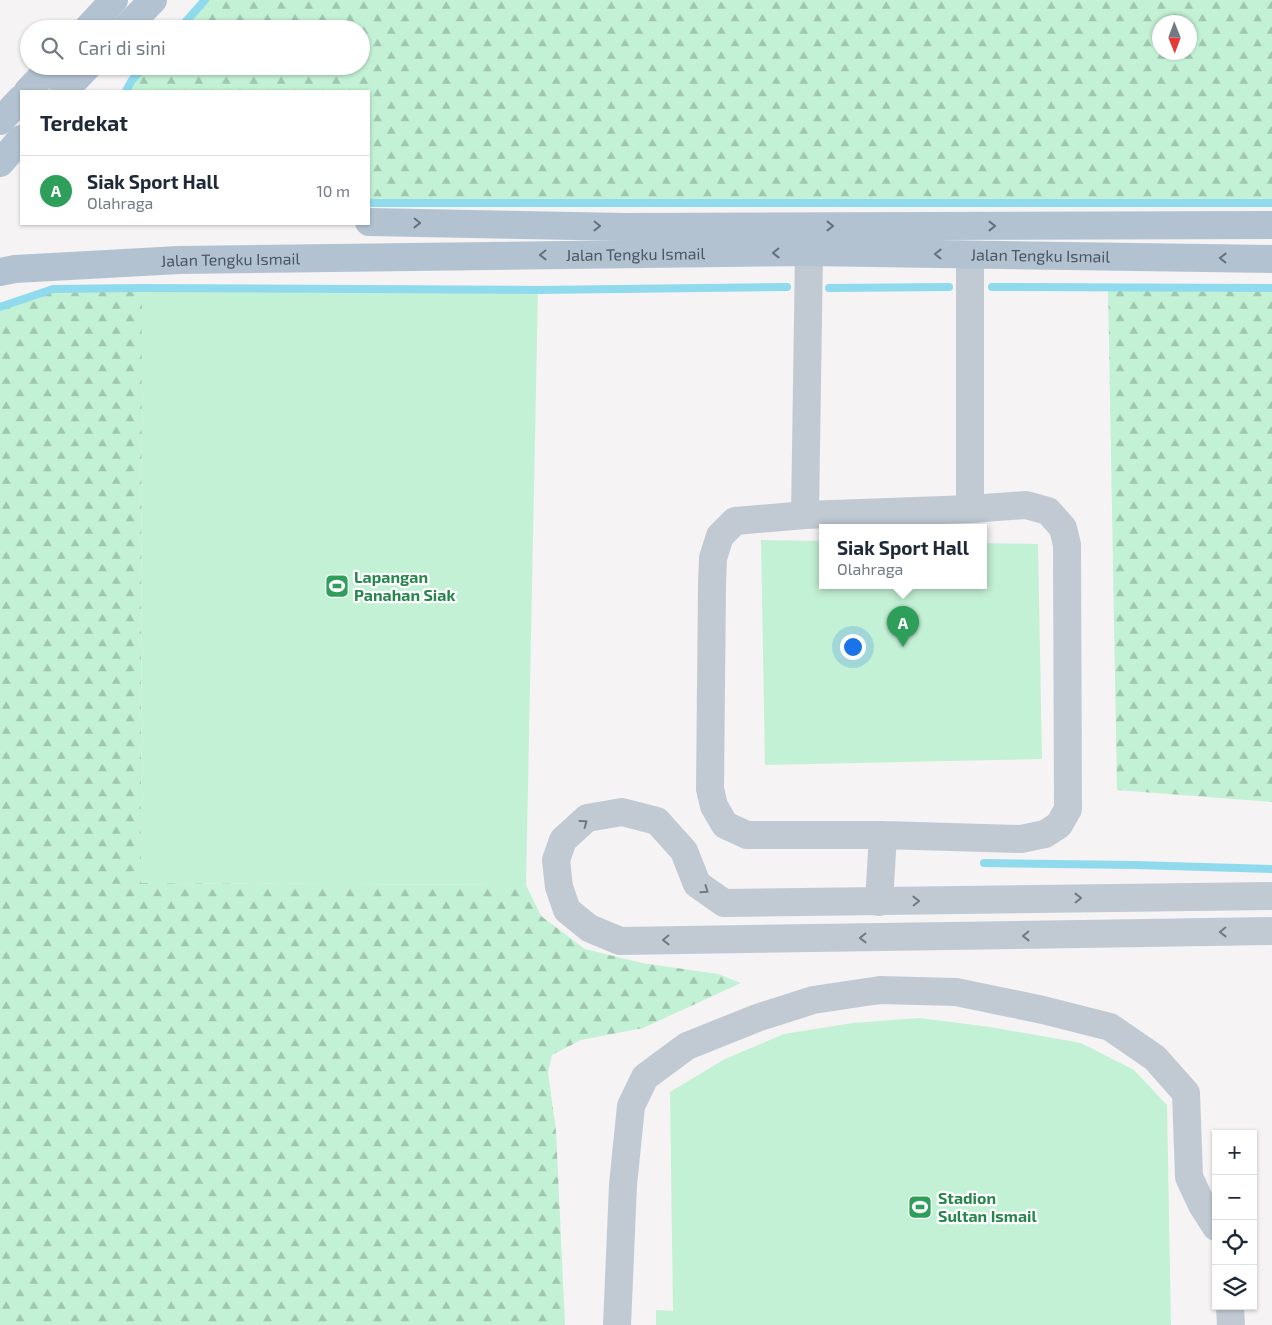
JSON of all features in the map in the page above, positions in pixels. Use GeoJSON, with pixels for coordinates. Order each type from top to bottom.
{"type":"FeatureCollection","features":[{"type":"Feature","properties":{"kind":"main road"},"geometry":{"type":"LineString","coordinates":[[95,20],[114,0]]}},
{"type":"Feature","properties":{"kind":"main road"},"geometry":{"type":"LineString","coordinates":[[134,20],[153,0]]}},
{"type":"Feature","properties":{"kind":"main road"},"geometry":{"type":"LineString","coordinates":[[33,90],[62,84],[75,75]]}},
{"type":"Feature","properties":{"kind":"main road"},"geometry":{"type":"LineString","coordinates":[[0,121],[20,100]]}},
{"type":"Feature","properties":{"kind":"main road"},"geometry":{"type":"LineString","coordinates":[[0,164],[20,140]]}},
{"type":"Feature","properties":{"kind":"main road","name":"Jalan Tengku Ismail"},"geometry":{"type":"LineString","coordinates":[[370,222],[627,227],[1272,225]]}},
{"type":"Feature","properties":{"kind":"main road","name":"Jalan Tengku Ismail"},"geometry":{"type":"LineString","coordinates":[[0,272],[15,269],[179,260],[809,252],[1272,259]]}},
{"type":"Feature","properties":{"kind":"lane"},"geometry":{"type":"LineString","coordinates":[[805,515],[809,252]]}},
{"type":"Feature","properties":{"kind":"lane"},"geometry":{"type":"LineString","coordinates":[[970,255],[970,510]]}},
{"type":"Feature","properties":{"kind":"lane"},"geometry":{"type":"LineString","coordinates":[[1026,506],[1048,511],[1063,528],[1067,545],[1068,809],[1059,825],[1046,834],[1021,839],[883,835],[747,835],[725,825],[714,806],[710,789],[713,558],[720,536],[736,521],[805,515],[970,510],[1026,506]]}},
{"type":"Feature","properties":{"kind":"lane"},"geometry":{"type":"LineString","coordinates":[[1272,896],[724,903],[697,884],[684,851],[657,821],[622,812],[587,818],[563,840],[556,860],[559,887],[567,910],[589,928],[620,941],[1272,931]]}},
{"type":"Feature","properties":{"kind":"lane"},"geometry":{"type":"LineString","coordinates":[[879,902],[883,835]]}},
{"type":"Feature","properties":{"kind":"lane"},"geometry":{"type":"LineString","coordinates":[[617,1325],[623,1185],[631,1106],[645,1077],[687,1046],[757,1018],[813,1000],[880,990],[956,992],[1043,1010],[1110,1027],[1155,1058],[1186,1093],[1189,1176],[1202,1205],[1212,1220]]}},
{"type":"Feature","properties":{"kind":"lane"},"geometry":{"type":"LineString","coordinates":[[1230,1310],[1231,1325]]}},
{"type":"Feature","properties":{"kind":"green space"},"geometry":{"type":"Polygon","coordinates":[[[205,0],[1272,0],[1272,203],[370,203],[370,90],[127,90],[137,75],[370,75],[370,20],[187,20],[205,0]]]}},
{"type":"Feature","properties":{"kind":"green space"},"geometry":{"type":"Polygon","coordinates":[[[1108,287],[1272,288],[1272,802],[1117,790],[1108,287]]]}},
{"type":"Feature","properties":{"kind":"green space"},"geometry":{"type":"Polygon","coordinates":[[[142,288],[141,883],[526,885],[541,916],[585,949],[642,963],[718,974],[741,983],[643,1028],[581,1040],[552,1055],[548,1072],[556,1131],[565,1325],[0,1325],[0,307],[53,289],[142,288]]]}},
{"type":"Feature","properties":{"kind":"green space","name":"Lapangan Panahan Siak"},"geometry":{"type":"Polygon","coordinates":[[[142,288],[538,290],[526,885],[141,883],[142,288]]]}},
{"type":"Feature","properties":{"kind":"green space"},"geometry":{"type":"Polygon","coordinates":[[[761,540],[819,541],[819,589],[987,589],[987,543],[1038,544],[1042,759],[765,765],[761,540]]]}},
{"type":"Feature","properties":{"kind":"green space","name":"Stadion Sultan Ismail"},"geometry":{"type":"Polygon","coordinates":[[[919,1018],[990,1027],[1081,1043],[1134,1070],[1167,1105],[1171,1325],[656,1325],[656,1310],[673,1311],[670,1092],[725,1059],[784,1034],[853,1023],[919,1018]]]}},
{"type":"Feature","properties":{"kind":"waterway"},"geometry":{"type":"LineString","coordinates":[[187,20],[205,0]]}},
{"type":"Feature","properties":{"kind":"waterway"},"geometry":{"type":"LineString","coordinates":[[127,90],[137,75]]}},
{"type":"Feature","properties":{"kind":"waterway"},"geometry":{"type":"LineString","coordinates":[[370,203],[1272,203]]}},
{"type":"Feature","properties":{"kind":"waterway"},"geometry":{"type":"LineString","coordinates":[[0,307],[53,289],[538,290],[787,287]]}},
{"type":"Feature","properties":{"kind":"waterway"},"geometry":{"type":"LineString","coordinates":[[829,288],[949,287]]}},
{"type":"Feature","properties":{"kind":"waterway"},"geometry":{"type":"LineString","coordinates":[[992,287],[1272,288]]}},
{"type":"Feature","properties":{"kind":"waterway"},"geometry":{"type":"LineString","coordinates":[[984,863],[1272,869]]}},
{"type":"Feature","properties":{"kind":"place","name":"Lapangan Panahan Siak"},"geometry":{"type":"Point","coordinates":[337,586]}},
{"type":"Feature","properties":{"kind":"place","name":"Siak Sport Hall"},"geometry":{"type":"Point","coordinates":[903,647]}},
{"type":"Feature","properties":{"kind":"place","name":"Stadion Sultan Ismail"},"geometry":{"type":"Point","coordinates":[920,1207]}}]}
